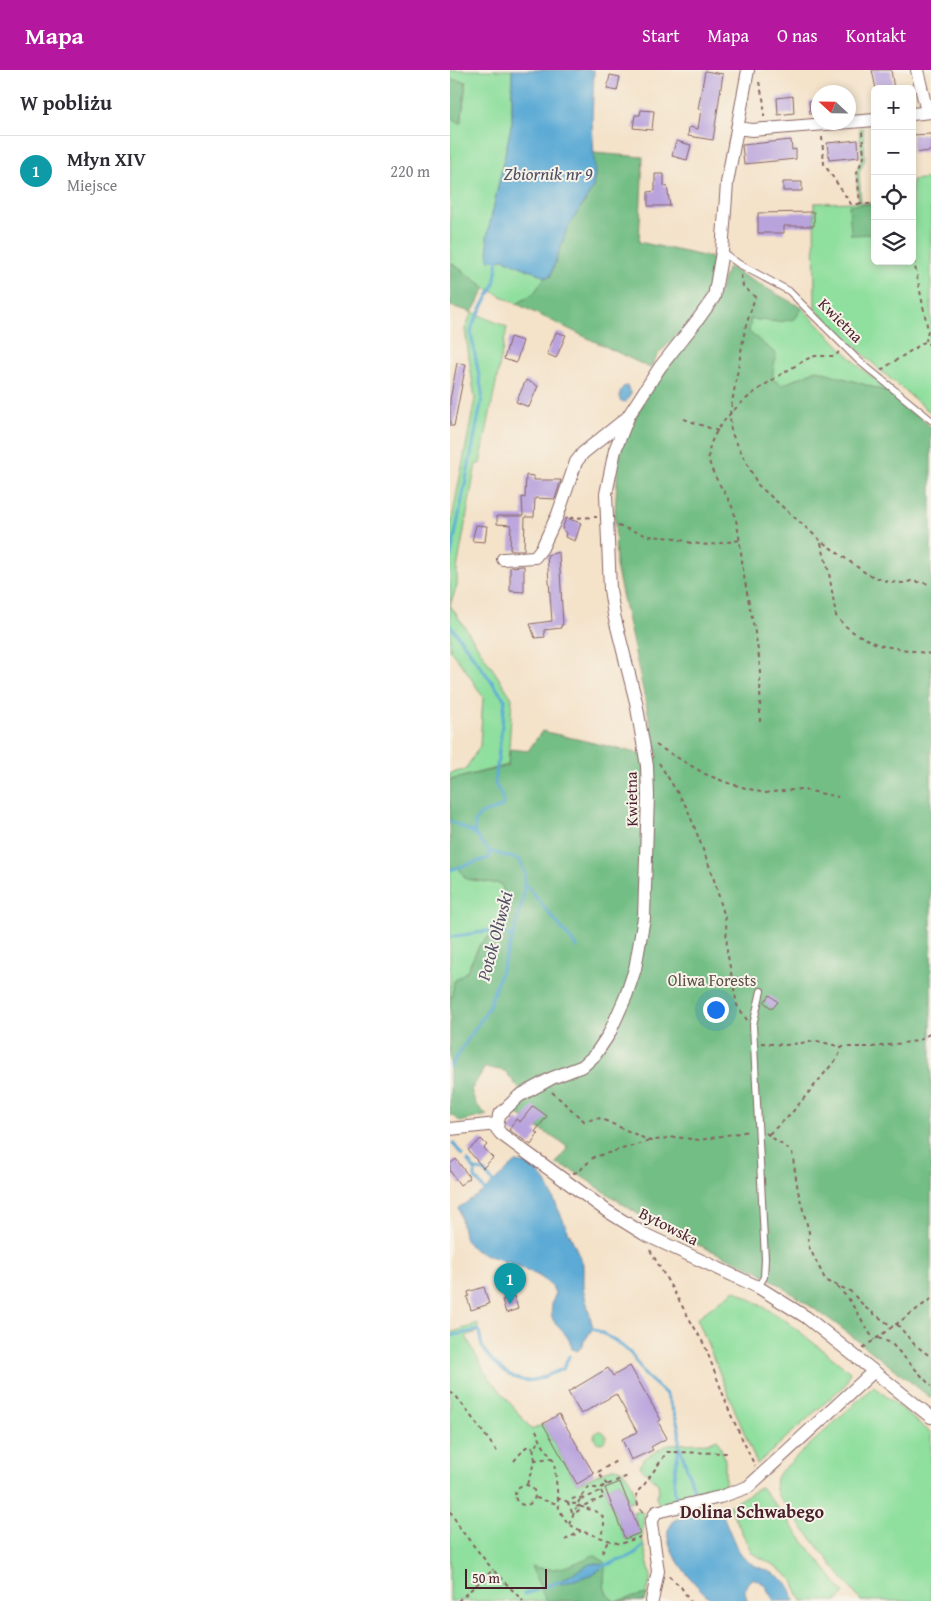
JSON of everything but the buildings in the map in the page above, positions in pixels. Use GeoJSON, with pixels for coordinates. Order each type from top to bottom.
{"type":"FeatureCollection","features":[{"type":"Feature","properties":{"kind":"street","name":"Kwietna"},"geometry":{"type":"LineString","coordinates":[[497,1124],[499,1115],[519,1096],[582,1066],[595,1055],[612,1026],[635,969],[644,918],[648,796],[644,743],[614,615],[609,571],[606,494],[615,450],[630,415],[660,367],[700,318],[714,297],[722,252],[727,183],[748,70]]}},
{"type":"Feature","properties":{"kind":"street"},"geometry":{"type":"LineString","coordinates":[[916,70],[929,112],[916,114]]}},
{"type":"Feature","properties":{"kind":"street"},"geometry":{"type":"LineString","coordinates":[[856,122],[871,120]]}},
{"type":"Feature","properties":{"kind":"street"},"geometry":{"type":"LineString","coordinates":[[737,128],[765,129],[811,126]]}},
{"type":"Feature","properties":{"kind":"street","name":"Kwietna"},"geometry":{"type":"LineString","coordinates":[[503,559],[535,557],[542,548],[558,514],[576,462],[583,453],[630,415]]}},
{"type":"Feature","properties":{"kind":"street"},"geometry":{"type":"LineString","coordinates":[[454,1129],[497,1124]]}},
{"type":"Feature","properties":{"kind":"street","name":"Bytowska"},"geometry":{"type":"LineString","coordinates":[[497,1124],[501,1134],[607,1212],[644,1234],[758,1287],[806,1317],[931,1417]]}},
{"type":"Feature","properties":{"kind":"street"},"geometry":{"type":"LineString","coordinates":[[652,1601],[658,1571],[651,1523],[652,1517],[656,1512],[736,1492],[748,1487],[874,1372]]}},
{"type":"Feature","properties":{"kind":"lane","name":"Kwietna"},"geometry":{"type":"LineString","coordinates":[[722,252],[739,264],[789,292],[876,375],[931,420]]}},
{"type":"Feature","properties":{"kind":"lane"},"geometry":{"type":"LineString","coordinates":[[758,1287],[765,1272],[753,1025],[761,991]]}},
{"type":"Feature","properties":{"kind":"path"},"geometry":{"type":"LineString","coordinates":[[758,80],[764,102],[765,129]]}},
{"type":"Feature","properties":{"kind":"path"},"geometry":{"type":"LineString","coordinates":[[860,204],[857,172],[864,157],[861,128]]}},
{"type":"Feature","properties":{"kind":"path"},"geometry":{"type":"LineString","coordinates":[[821,130],[824,164],[851,204],[871,204]]}},
{"type":"Feature","properties":{"kind":"path"},"geometry":{"type":"LineString","coordinates":[[739,264],[743,286],[755,297],[745,330],[730,414],[730,432],[758,484],[821,541],[844,555],[858,569],[889,582],[904,584],[911,581],[931,584]]}},
{"type":"Feature","properties":{"kind":"path"},"geometry":{"type":"LineString","coordinates":[[876,375],[926,341],[928,330],[915,265]]}},
{"type":"Feature","properties":{"kind":"path"},"geometry":{"type":"LineString","coordinates":[[926,341],[931,347]]}},
{"type":"Feature","properties":{"kind":"path"},"geometry":{"type":"LineString","coordinates":[[760,722],[759,659],[740,540],[733,508],[714,473],[709,457],[710,449],[718,431],[730,414],[773,380],[806,359],[815,356],[836,356],[841,349],[841,342]]}},
{"type":"Feature","properties":{"kind":"path"},"geometry":{"type":"LineString","coordinates":[[684,419],[718,431]]}},
{"type":"Feature","properties":{"kind":"path"},"geometry":{"type":"LineString","coordinates":[[558,514],[576,519],[589,516],[599,518],[607,526],[691,543],[709,545],[740,540]]}},
{"type":"Feature","properties":{"kind":"path"},"geometry":{"type":"LineString","coordinates":[[821,541],[829,573],[836,616],[843,624],[853,632],[878,645],[931,654]]}},
{"type":"Feature","properties":{"kind":"path"},"geometry":{"type":"LineString","coordinates":[[644,743],[705,774],[728,783],[764,793],[801,790],[838,797]]}},
{"type":"Feature","properties":{"kind":"path"},"geometry":{"type":"LineString","coordinates":[[644,743],[687,808],[726,921],[727,951],[737,1005],[742,1014],[753,1025]]}},
{"type":"Feature","properties":{"kind":"path"},"geometry":{"type":"LineString","coordinates":[[754,1043],[786,1045],[817,1041],[842,1047],[872,1047],[918,1041],[931,1033]]}},
{"type":"Feature","properties":{"kind":"path"},"geometry":{"type":"LineString","coordinates":[[769,1134],[790,1115],[838,1057],[842,1047]]}},
{"type":"Feature","properties":{"kind":"path"},"geometry":{"type":"LineString","coordinates":[[543,1083],[584,1121],[598,1118],[650,1141]]}},
{"type":"Feature","properties":{"kind":"path"},"geometry":{"type":"LineString","coordinates":[[566,1174],[578,1172],[594,1157],[606,1152],[650,1141],[674,1137],[700,1140],[758,1130],[769,1134],[792,1152],[798,1191],[809,1232],[808,1245],[826,1281],[850,1291],[867,1309],[893,1327]]}},
{"type":"Feature","properties":{"kind":"path"},"geometry":{"type":"LineString","coordinates":[[644,1234],[663,1275],[704,1346],[730,1413],[752,1462],[762,1476]]}},
{"type":"Feature","properties":{"kind":"path"},"geometry":{"type":"LineString","coordinates":[[837,1286],[848,1298],[874,1340]]}},
{"type":"Feature","properties":{"kind":"path"},"geometry":{"type":"LineString","coordinates":[[853,1355],[931,1300]]}},
{"type":"Feature","properties":{"kind":"path"},"geometry":{"type":"LineString","coordinates":[[897,1324],[914,1344],[931,1357]]}},
{"type":"Feature","properties":{"kind":"path"},"geometry":{"type":"LineString","coordinates":[[878,1338],[891,1343],[931,1386]]}},
{"type":"Feature","properties":{"kind":"path"},"geometry":{"type":"LineString","coordinates":[[450,1392],[456,1396],[499,1454]]}},
{"type":"Feature","properties":{"kind":"path"},"geometry":{"type":"LineString","coordinates":[[536,1430],[556,1469],[558,1504],[561,1514],[568,1524],[581,1532],[608,1540],[625,1543],[640,1537]]}},
{"type":"Feature","properties":{"kind":"path"},"geometry":{"type":"LineString","coordinates":[[514,1461],[526,1448],[533,1447],[541,1442]]}},
{"type":"Feature","properties":{"kind":"path"},"geometry":{"type":"LineString","coordinates":[[527,1485],[535,1460],[533,1447]]}},
{"type":"Feature","properties":{"kind":"path"},"geometry":{"type":"LineString","coordinates":[[652,1517],[641,1510],[636,1493],[644,1486],[667,1452],[729,1453]]}},
{"type":"Feature","properties":{"kind":"path"},"geometry":{"type":"LineString","coordinates":[[535,1460],[552,1458]]}},
{"type":"Feature","properties":{"kind":"path"},"geometry":{"type":"LineString","coordinates":[[607,1485],[598,1472],[618,1460]]}},
{"type":"Feature","properties":{"kind":"path"},"geometry":{"type":"LineString","coordinates":[[569,1502],[581,1497],[587,1497],[601,1490],[602,1487],[630,1475]]}},
{"type":"Feature","properties":{"kind":"path"},"geometry":{"type":"LineString","coordinates":[[527,1485],[534,1490],[535,1498],[533,1502],[524,1506],[516,1501],[514,1496],[518,1487],[527,1485]]}},
{"type":"Feature","properties":{"kind":"path"},"geometry":{"type":"LineString","coordinates":[[568,1524],[581,1497],[592,1486],[601,1490],[604,1498],[574,1512]]}},
{"type":"Feature","properties":{"kind":"path"},"geometry":{"type":"LineString","coordinates":[[581,1497],[585,1506]]}},
{"type":"Feature","properties":{"kind":"path"},"geometry":{"type":"LineString","coordinates":[[535,1498],[558,1504]]}},
{"type":"Feature","properties":{"kind":"path"},"geometry":{"type":"LineString","coordinates":[[557,1498],[591,1508],[602,1517],[603,1530],[600,1538]]}},
{"type":"Feature","properties":{"kind":"path"},"geometry":{"type":"LineString","coordinates":[[569,1502],[574,1512]]}},
{"type":"Feature","properties":{"kind":"path"},"geometry":{"type":"LineString","coordinates":[[590,1503],[591,1508]]}},
{"type":"Feature","properties":{"kind":"path"},"geometry":{"type":"LineString","coordinates":[[450,1511],[462,1531],[493,1570],[522,1601]]}},
{"type":"Feature","properties":{"kind":"path"},"geometry":{"type":"LineString","coordinates":[[565,1540],[581,1532]]}},
{"type":"Feature","properties":{"kind":"path"},"geometry":{"type":"LineString","coordinates":[[602,1553],[608,1540]]}},
{"type":"Feature","properties":{"kind":"path"},"geometry":{"type":"LineString","coordinates":[[458,1601],[493,1570]]}},
{"type":"Feature","properties":{"kind":"path"},"geometry":{"type":"LineString","coordinates":[[658,1571],[673,1578],[690,1601]]}},
{"type":"Feature","properties":{"kind":"green space"},"geometry":{"type":"Polygon","coordinates":[[[450,70],[512,70],[512,122],[487,237],[489,260],[504,259],[545,277],[534,293],[517,304],[486,288],[450,262],[450,118],[461,123],[466,82],[450,79],[450,70]]]}},
{"type":"Feature","properties":{"kind":"green space"},"geometry":{"type":"Polygon","coordinates":[[[450,79],[466,82],[461,123],[450,118],[450,79]]]}},
{"type":"Feature","properties":{"kind":"green space"},"geometry":{"type":"Polygon","coordinates":[[[859,128],[863,128],[865,159],[859,173],[861,203],[871,203],[871,265],[916,265],[916,180],[931,178],[931,413],[880,370],[815,309],[814,203],[859,202],[856,172],[862,158],[859,128]]]}},
{"type":"Feature","properties":{"kind":"green space"},"geometry":{"type":"Polygon","coordinates":[[[593,153],[643,157],[639,242],[713,258],[707,295],[692,321],[659,353],[650,368],[517,304],[534,293],[545,277],[550,277],[567,229],[585,202],[593,153]]]}},
{"type":"Feature","properties":{"kind":"green space"},"geometry":{"type":"Polygon","coordinates":[[[871,204],[871,234],[851,235],[849,205],[871,204]]]}},
{"type":"Feature","properties":{"kind":"green space"},"geometry":{"type":"Polygon","coordinates":[[[450,262],[486,288],[472,312],[450,306],[450,262]]]}},
{"type":"Feature","properties":{"kind":"green space","name":"Oliwa Forests"},"geometry":{"type":"Polygon","coordinates":[[[728,267],[802,308],[795,319],[779,322],[751,319],[749,332],[776,354],[772,379],[782,385],[817,370],[892,393],[931,427],[931,1398],[835,1323],[759,1271],[687,1240],[641,1216],[572,1170],[556,1164],[568,1147],[515,1113],[519,1106],[529,1101],[505,1071],[485,1067],[471,1090],[476,1104],[487,1115],[460,1122],[453,1115],[450,1116],[450,997],[452,997],[454,981],[467,971],[480,944],[497,930],[508,901],[501,884],[466,879],[458,867],[450,869],[450,780],[508,766],[510,749],[528,751],[542,731],[658,758],[616,566],[615,513],[618,464],[625,437],[649,392],[713,310],[728,267]]]}},
{"type":"Feature","properties":{"kind":"green space"},"geometry":{"type":"Polygon","coordinates":[[[802,308],[861,368],[892,393],[817,370],[782,386],[772,379],[748,332],[751,319],[779,322],[802,308]]]}},
{"type":"Feature","properties":{"kind":"green space"},"geometry":{"type":"Polygon","coordinates":[[[472,312],[507,327],[480,464],[476,464],[457,569],[457,586],[450,605],[450,529],[475,399],[465,329],[472,312]]]}},
{"type":"Feature","properties":{"kind":"green space"},"geometry":{"type":"Polygon","coordinates":[[[450,605],[512,698],[508,765],[450,780],[450,773],[465,770],[480,746],[483,697],[450,650],[450,605]]]}},
{"type":"Feature","properties":{"kind":"green space"},"geometry":{"type":"Polygon","coordinates":[[[458,866],[466,879],[501,884],[508,901],[497,930],[480,944],[467,971],[455,981],[452,997],[450,997],[450,869],[458,866]]]}},
{"type":"Feature","properties":{"kind":"green space"},"geometry":{"type":"Polygon","coordinates":[[[735,1290],[785,1320],[850,1372],[846,1384],[757,1464],[697,1318],[735,1290]]]}},
{"type":"Feature","properties":{"kind":"green space"},"geometry":{"type":"Polygon","coordinates":[[[478,1324],[477,1332],[466,1336],[484,1371],[532,1430],[543,1424],[577,1484],[612,1468],[626,1474],[633,1489],[635,1500],[629,1502],[620,1482],[605,1488],[625,1539],[640,1533],[633,1512],[639,1510],[644,1514],[642,1538],[651,1577],[645,1601],[450,1601],[450,1333],[478,1324]]]}},
{"type":"Feature","properties":{"kind":"green space"},"geometry":{"type":"Polygon","coordinates":[[[874,1386],[931,1433],[931,1601],[861,1601],[779,1498],[776,1489],[775,1483],[778,1474],[874,1386]]]}},
{"type":"Feature","properties":{"kind":"green space"},"geometry":{"type":"Polygon","coordinates":[[[600,1431],[606,1437],[600,1443],[594,1437],[600,1431]]]}},
{"type":"Feature","properties":{"kind":"green space"},"geometry":{"type":"Polygon","coordinates":[[[717,1439],[725,1458],[725,1489],[711,1494],[659,1505],[656,1497],[659,1491],[658,1484],[640,1467],[643,1459],[669,1444],[708,1443],[717,1439]]]}},
{"type":"Feature","properties":{"kind":"green space"},"geometry":{"type":"Polygon","coordinates":[[[761,1487],[844,1593],[837,1601],[802,1601],[792,1579],[774,1565],[752,1553],[729,1506],[761,1487]]]}},
{"type":"Feature","properties":{"kind":"green space"},"geometry":{"type":"Polygon","coordinates":[[[594,1555],[605,1562],[604,1583],[606,1593],[614,1601],[546,1601],[531,1566],[556,1569],[594,1555]]]}},
{"type":"Feature","properties":{"kind":"green space"},"geometry":{"type":"Polygon","coordinates":[[[647,1594],[645,1601],[617,1601],[647,1594]]]}},
{"type":"Feature","properties":{"kind":"water","name":"Zbiornik nr 9"},"geometry":{"type":"Polygon","coordinates":[[[512,70],[594,70],[592,121],[595,174],[593,188],[567,229],[550,277],[545,277],[504,259],[489,261],[487,237],[512,122],[512,70]]]}},
{"type":"Feature","properties":{"kind":"water"},"geometry":{"type":"Polygon","coordinates":[[[627,386],[631,393],[626,402],[620,401],[620,392],[623,387],[627,386]]]}},
{"type":"Feature","properties":{"kind":"water"},"geometry":{"type":"Polygon","coordinates":[[[516,1162],[529,1166],[546,1182],[583,1264],[583,1288],[593,1328],[578,1351],[572,1349],[565,1334],[553,1320],[551,1314],[555,1294],[552,1286],[534,1273],[475,1250],[470,1246],[465,1236],[458,1208],[484,1191],[516,1162]]]}},
{"type":"Feature","properties":{"kind":"water"},"geometry":{"type":"Polygon","coordinates":[[[720,1508],[743,1557],[757,1567],[780,1577],[787,1583],[794,1601],[774,1601],[764,1584],[753,1578],[745,1588],[748,1601],[713,1601],[683,1569],[671,1549],[668,1539],[668,1530],[674,1520],[720,1508]]]}},
{"type":"Feature","properties":{"kind":"water"},"geometry":{"type":"Polygon","coordinates":[[[599,1563],[603,1565],[602,1568],[593,1574],[562,1584],[558,1582],[590,1564],[599,1563]]]}},
{"type":"Feature","properties":{"kind":"waterway","name":"Potok Oliwski"},"geometry":{"type":"LineString","coordinates":[[450,560],[482,399],[471,333],[473,324],[494,285],[499,254]]}},
{"type":"Feature","properties":{"kind":"waterway","name":"Potok Oliwski"},"geometry":{"type":"LineString","coordinates":[[450,625],[505,700],[495,784],[503,802],[502,806],[483,813],[478,817],[475,822],[474,833],[489,851],[520,860],[525,873],[523,899],[513,936],[488,1009],[450,1067]]}},
{"type":"Feature","properties":{"kind":"waterway"},"geometry":{"type":"LineString","coordinates":[[450,821],[474,833]]}},
{"type":"Feature","properties":{"kind":"waterway"},"geometry":{"type":"LineString","coordinates":[[450,870],[489,858],[489,851]]}},
{"type":"Feature","properties":{"kind":"waterway"},"geometry":{"type":"LineString","coordinates":[[525,884],[577,947]]}},
{"type":"Feature","properties":{"kind":"waterway"},"geometry":{"type":"LineString","coordinates":[[450,937],[489,931],[513,936]]}},
{"type":"Feature","properties":{"kind":"waterway","name":"Potok Oliwski"},"geometry":{"type":"LineString","coordinates":[[453,1143],[462,1155]]}},
{"type":"Feature","properties":{"kind":"waterway","name":"Potok Oliwski"},"geometry":{"type":"LineString","coordinates":[[468,1161],[475,1170],[475,1178],[487,1193]]}},
{"type":"Feature","properties":{"kind":"waterway","name":"Potok Oliwski"},"geometry":{"type":"LineString","coordinates":[[475,1170],[484,1171],[495,1185]]}},
{"type":"Feature","properties":{"kind":"waterway","name":"Potok Oliwski"},"geometry":{"type":"LineString","coordinates":[[591,1327],[613,1339],[628,1351],[645,1375],[666,1395],[679,1428],[679,1449],[674,1481],[676,1499]]}},
{"type":"Feature","properties":{"kind":"waterway"},"geometry":{"type":"LineString","coordinates":[[450,1336],[478,1330],[482,1346],[492,1360],[505,1372],[527,1381],[538,1379],[563,1369],[569,1356]]}},
{"type":"Feature","properties":{"kind":"waterway","name":"Potok Oliwski"},"geometry":{"type":"LineString","coordinates":[[680,1447],[696,1496]]}},
{"type":"Feature","properties":{"kind":"waterway"},"geometry":{"type":"LineString","coordinates":[[600,1567],[629,1557],[642,1546]]}},
{"type":"Feature","properties":{"kind":"waterway"},"geometry":{"type":"LineString","coordinates":[[545,1587],[561,1581]]}},
{"type":"Feature","properties":{"kind":"waterway"},"geometry":{"type":"LineString","coordinates":[[524,1594],[537,1590]]}},
{"type":"Feature","properties":{"kind":"place","name":"Młyn XIV"},"geometry":{"type":"Point","coordinates":[510,1304]}},
{"type":"Feature","properties":{"kind":"district","name":"Dolina Schwabego"},"geometry":{"type":"Point","coordinates":[752,1512]}}]}
